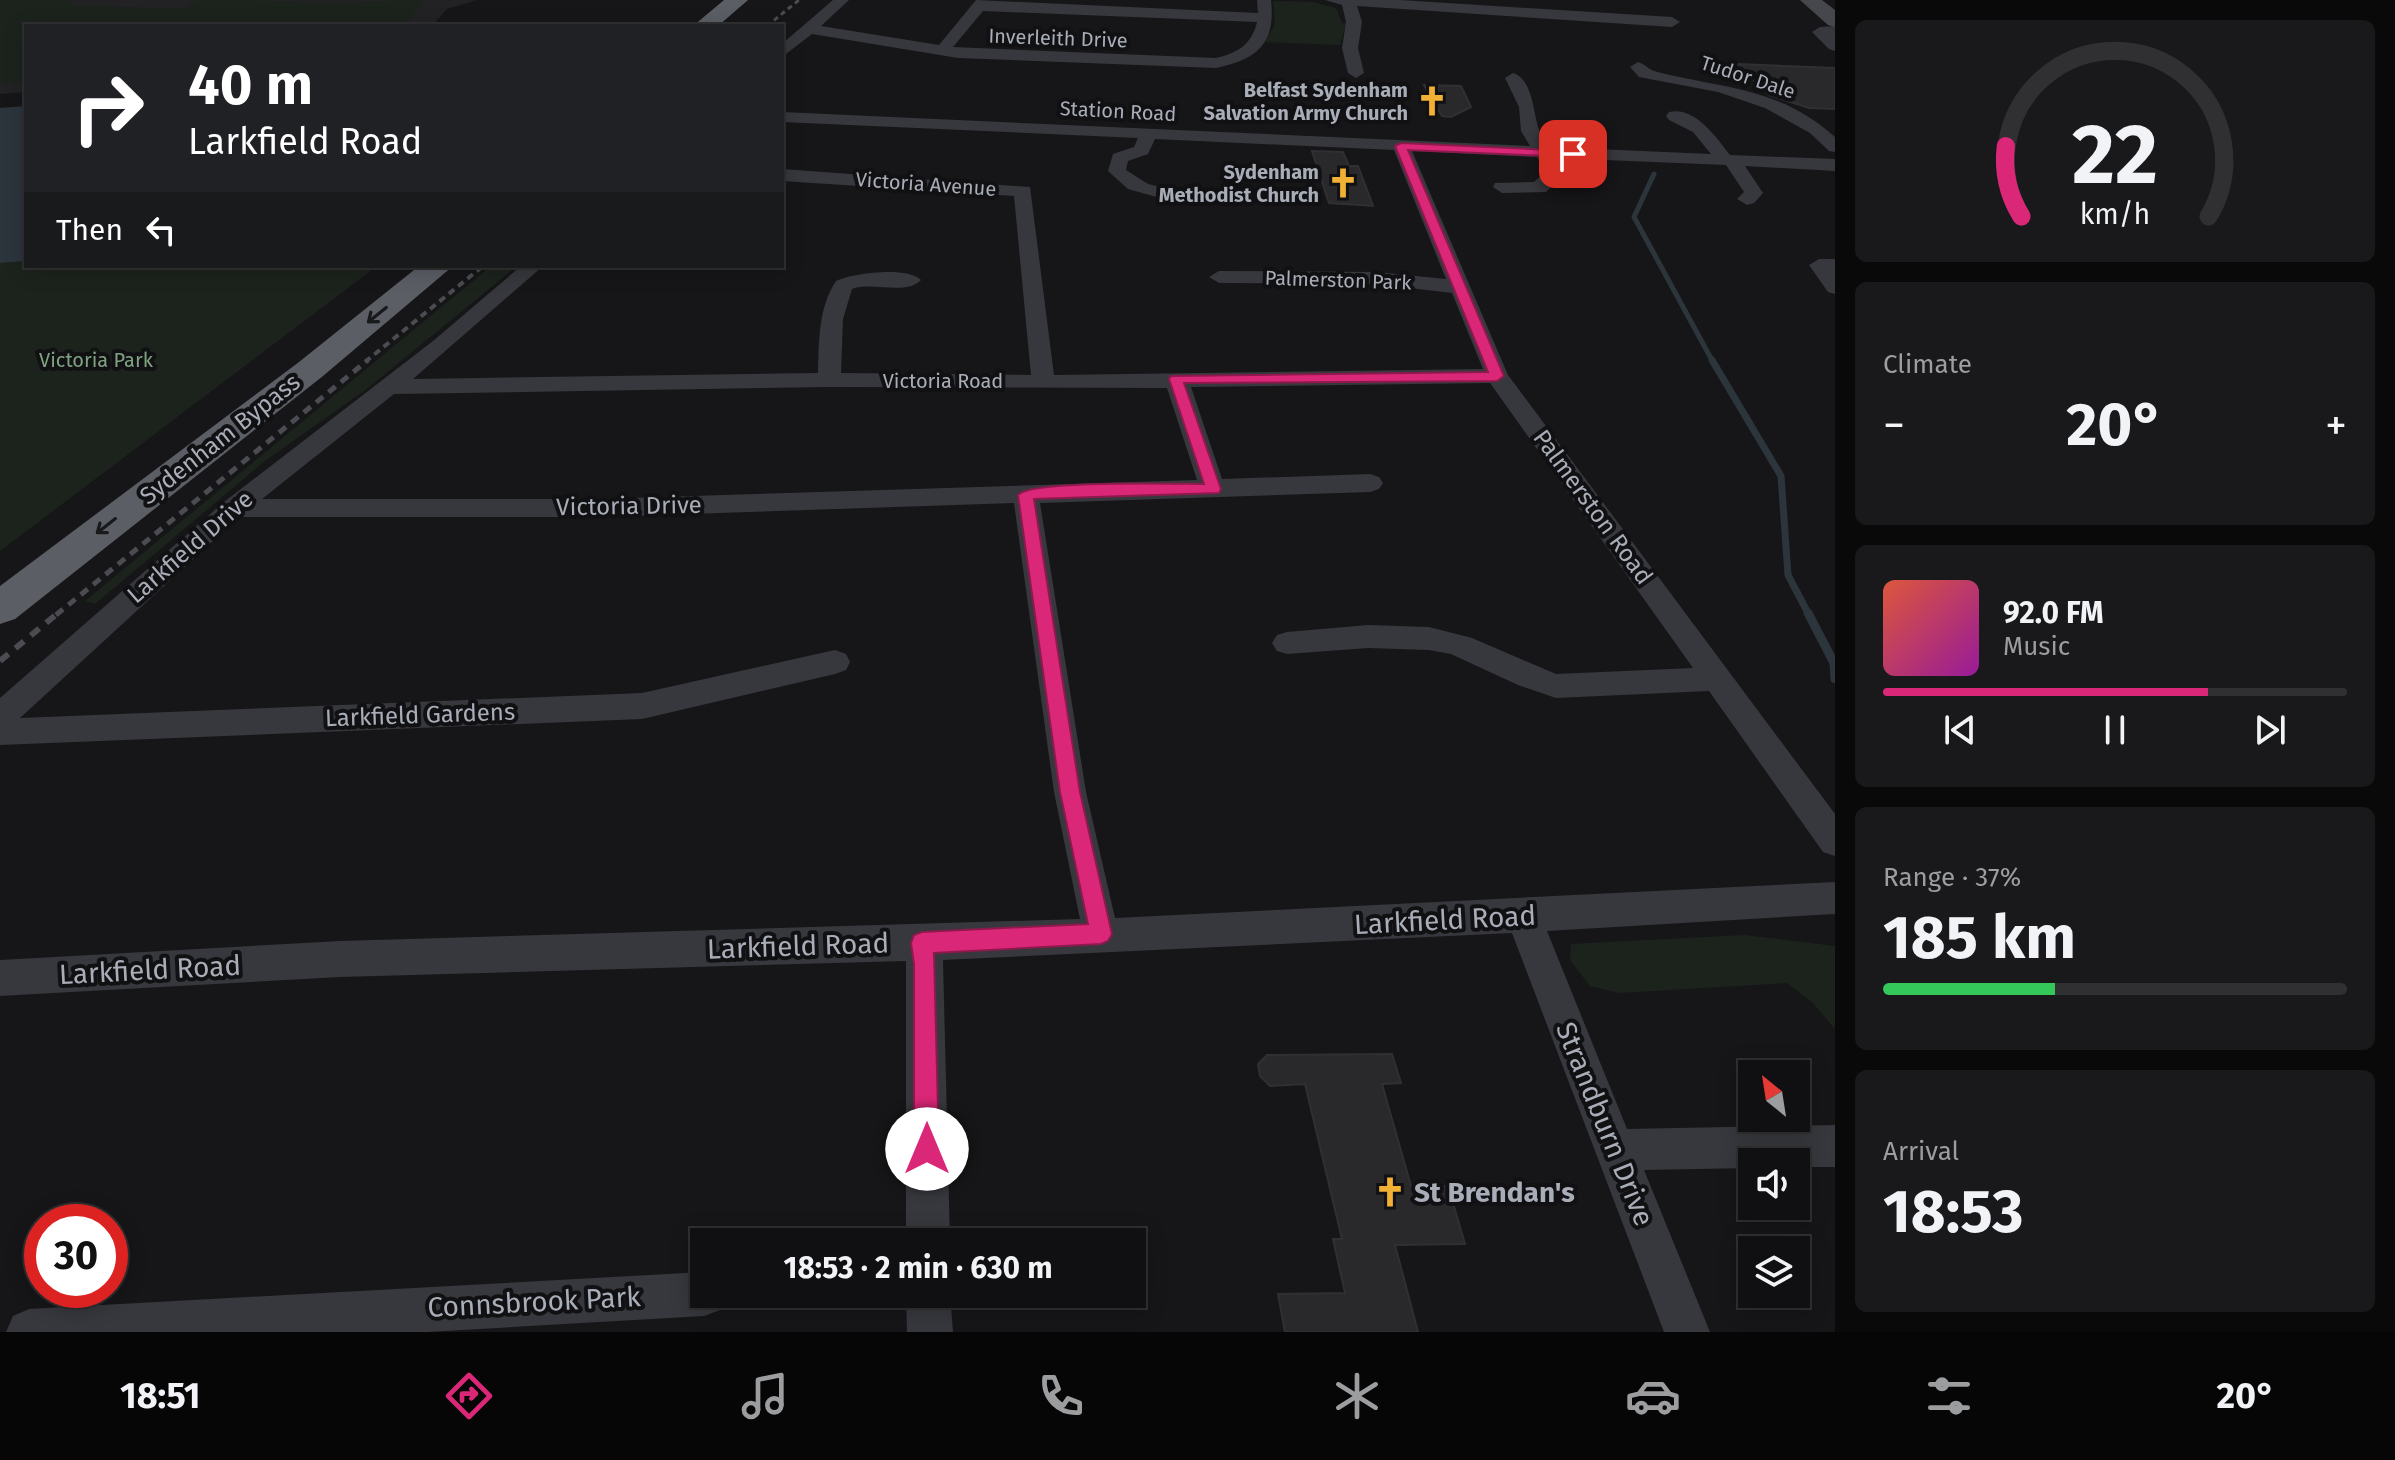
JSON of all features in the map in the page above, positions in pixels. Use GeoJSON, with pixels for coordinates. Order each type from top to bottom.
{"type":"FeatureCollection","features":[{"type":"Feature","properties":{"kind":"highway"},"geometry":{"type":"LineString","coordinates":[[707,24],[737,0]]}},
{"type":"Feature","properties":{"kind":"highway"},"geometry":{"type":"LineString","coordinates":[[732,24],[762,0]]}},
{"type":"Feature","properties":{"kind":"highway","name":"Sydenham Bypass"},"geometry":{"type":"LineString","coordinates":[[0,577],[395,268]]}},
{"type":"Feature","properties":{"kind":"highway","name":"Sydenham Bypass"},"geometry":{"type":"LineString","coordinates":[[0,608],[311,369],[436,268]]}},
{"type":"Feature","properties":{"kind":"main road"},"geometry":{"type":"LineString","coordinates":[[1810,0],[1835,21]]}},
{"type":"Feature","properties":{"kind":"street"},"geometry":{"type":"LineString","coordinates":[[784,50],[842,0]]}},
{"type":"Feature","properties":{"kind":"street"},"geometry":{"type":"LineString","coordinates":[[942,51],[982,3],[1266,18],[1264,0]]}},
{"type":"Feature","properties":{"kind":"street"},"geometry":{"type":"LineString","coordinates":[[1332,0],[1528,9],[1671,21]]}},
{"type":"Feature","properties":{"kind":"street"},"geometry":{"type":"LineString","coordinates":[[1348,1],[1354,22],[1350,48],[1356,73]]}},
{"type":"Feature","properties":{"kind":"street","name":"Inverleith Drive"},"geometry":{"type":"LineString","coordinates":[[809,29],[942,51],[1216,63],[1243,56],[1255,45],[1266,18]]}},
{"type":"Feature","properties":{"kind":"street"},"geometry":{"type":"LineString","coordinates":[[1835,31],[1820,32],[1835,46]]}},
{"type":"Feature","properties":{"kind":"street","name":"Tudor Dale"},"geometry":{"type":"LineString","coordinates":[[1638,67],[1645,74],[1707,84],[1755,100],[1806,121],[1832,141]]}},
{"type":"Feature","properties":{"kind":"street"},"geometry":{"type":"LineString","coordinates":[[1493,84],[1515,82],[1527,107],[1528,127],[1556,173],[1539,188],[1502,187]]}},
{"type":"Feature","properties":{"kind":"street"},"geometry":{"type":"LineString","coordinates":[[1675,116],[1699,128],[1728,160],[1754,193],[1747,199]]}},
{"type":"Feature","properties":{"kind":"street","name":"Station Road"},"geometry":{"type":"LineString","coordinates":[[784,117],[1835,165]]}},
{"type":"Feature","properties":{"kind":"street"},"geometry":{"type":"LineString","coordinates":[[1148,135],[1142,150],[1119,158],[1116,166],[1121,176],[1145,195],[1171,195]]}},
{"type":"Feature","properties":{"kind":"street","name":"Palmerston Road"},"geometry":{"type":"LineString","coordinates":[[1401,146],[1431,213],[1457,287],[1497,376],[1835,841]]}},
{"type":"Feature","properties":{"kind":"street","name":"Victoria Avenue"},"geometry":{"type":"LineString","coordinates":[[784,175],[1023,191],[1043,382]]}},
{"type":"Feature","properties":{"kind":"street"},"geometry":{"type":"LineString","coordinates":[[1835,265],[1819,265],[1835,288]]}},
{"type":"Feature","properties":{"kind":"street","name":"Larkfield Drive"},"geometry":{"type":"LineString","coordinates":[[0,717],[233,508],[389,387],[531,268]]}},
{"type":"Feature","properties":{"kind":"street","name":"Palmerston Park"},"geometry":{"type":"LineString","coordinates":[[1219,277],[1376,278],[1457,287]]}},
{"type":"Feature","properties":{"kind":"street"},"geometry":{"type":"LineString","coordinates":[[829,380],[832,333],[843,285],[857,279],[910,280]]}},
{"type":"Feature","properties":{"kind":"street","name":"Victoria Road"},"geometry":{"type":"LineString","coordinates":[[389,387],[829,380],[1043,382],[1497,376]]}},
{"type":"Feature","properties":{"kind":"street"},"geometry":{"type":"LineString","coordinates":[[1176,379],[1213,489]]}},
{"type":"Feature","properties":{"kind":"street","name":"Victoria Drive"},"geometry":{"type":"LineString","coordinates":[[233,508],[599,508],[1370,483]]}},
{"type":"Feature","properties":{"kind":"street"},"geometry":{"type":"LineString","coordinates":[[1026,495],[1070,792],[1101,934]]}},
{"type":"Feature","properties":{"kind":"street"},"geometry":{"type":"LineString","coordinates":[[1287,643],[1408,636],[1430,638],[1452,643],[1535,681],[1556,686],[1719,679]]}},
{"type":"Feature","properties":{"kind":"street","name":"Larkfield Gardens"},"geometry":{"type":"LineString","coordinates":[[0,732],[642,706],[835,662]]}},
{"type":"Feature","properties":{"kind":"street","name":"Larkfield Road"},"geometry":{"type":"LineString","coordinates":[[0,978],[340,959],[922,943],[1523,916],[1835,898]]}},
{"type":"Feature","properties":{"kind":"street","name":"Strandburn Drive"},"geometry":{"type":"LineString","coordinates":[[1523,916],[1687,1332]]}},
{"type":"Feature","properties":{"kind":"street"},"geometry":{"type":"LineString","coordinates":[[922,943],[925,964],[928,1228]]}},
{"type":"Feature","properties":{"kind":"street"},"geometry":{"type":"LineString","coordinates":[[1616,1150],[1835,1146]]}},
{"type":"Feature","properties":{"kind":"street","name":"Connsbrook Park"},"geometry":{"type":"LineString","coordinates":[[29,1332],[690,1295]]}},
{"type":"Feature","properties":{"kind":"street"},"geometry":{"type":"LineString","coordinates":[[929,1308],[930,1332]]}},
{"type":"Feature","properties":{"kind":"shaded area"},"geometry":{"type":"Polygon","coordinates":[[[0,0],[477,0],[447,9],[434,24],[24,24],[24,92],[0,94],[0,0]]]}},
{"type":"Feature","properties":{"kind":"shaded area"},"geometry":{"type":"Polygon","coordinates":[[[24,106],[24,261],[0,263],[0,108],[24,106]]]}},
{"type":"Feature","properties":{"kind":"green space"},"geometry":{"type":"Polygon","coordinates":[[[0,0],[72,0],[68,5],[184,9],[197,0],[424,0],[406,24],[24,24],[24,82],[0,84],[0,0]]]}},
{"type":"Feature","properties":{"kind":"green space"},"geometry":{"type":"Polygon","coordinates":[[[1273,1],[1313,2],[1336,8],[1342,23],[1346,23],[1340,45],[1265,42],[1275,24],[1273,1]]]}},
{"type":"Feature","properties":{"kind":"green space","name":"Victoria Park"},"geometry":{"type":"Polygon","coordinates":[[[24,261],[24,268],[374,268],[0,551],[0,263],[24,261]]]}},
{"type":"Feature","properties":{"kind":"green space"},"geometry":{"type":"Polygon","coordinates":[[[489,268],[515,268],[368,388],[265,461],[95,604],[85,601],[489,268]]]}},
{"type":"Feature","properties":{"kind":"green space"},"geometry":{"type":"Polygon","coordinates":[[[1744,935],[1835,946],[1835,1029],[1813,1003],[1787,983],[1619,993],[1590,986],[1570,960],[1571,944],[1744,935]]]}},
{"type":"Feature","properties":{"kind":"building"},"geometry":{"type":"Polygon","coordinates":[[[1737,64],[1835,68],[1835,109],[1809,108],[1769,95],[1737,64]]]}},
{"type":"Feature","properties":{"kind":"building"},"geometry":{"type":"Polygon","coordinates":[[[1424,85],[1461,86],[1471,107],[1451,117],[1442,116],[1424,85]]]}},
{"type":"Feature","properties":{"kind":"building","name":"Sydenham Methodist Church"},"geometry":{"type":"Polygon","coordinates":[[[1312,151],[1343,152],[1349,166],[1358,166],[1373,206],[1329,203],[1312,151]]]}},
{"type":"Feature","properties":{"kind":"building","name":"St Brendan's"},"geometry":{"type":"Polygon","coordinates":[[[1392,1054],[1401,1083],[1382,1084],[1411,1186],[1448,1186],[1465,1244],[1395,1245],[1418,1332],[1285,1332],[1278,1294],[1345,1293],[1333,1239],[1342,1239],[1305,1084],[1270,1086],[1260,1076],[1258,1064],[1267,1055],[1392,1054]]]}},
{"type":"Feature","properties":{"kind":"waterway"},"geometry":{"type":"LineString","coordinates":[[1654,174],[1634,217],[1713,362]]}},
{"type":"Feature","properties":{"kind":"waterway"},"geometry":{"type":"LineString","coordinates":[[1712,360],[1781,476],[1788,575],[1809,615]]}},
{"type":"Feature","properties":{"kind":"waterway"},"geometry":{"type":"LineString","coordinates":[[1808,613],[1834,663],[1835,679]]}},
{"type":"Feature","properties":{"kind":"railway"},"geometry":{"type":"LineString","coordinates":[[769,24],[799,0]]}},
{"type":"Feature","properties":{"kind":"railway"},"geometry":{"type":"LineString","coordinates":[[365,362],[481,268]]}},
{"type":"Feature","properties":{"kind":"railway"},"geometry":{"type":"LineString","coordinates":[[56,615],[368,360]]}},
{"type":"Feature","properties":{"kind":"railway"},"geometry":{"type":"LineString","coordinates":[[0,661],[58,613]]}},
{"type":"Feature","properties":{"kind":"place","name":"Belfast Sydenham Salvation Army Church"},"geometry":{"type":"Point","coordinates":[1432,101]}},
{"type":"Feature","properties":{"kind":"place","name":"Sydenham Methodist Church"},"geometry":{"type":"Point","coordinates":[1343,183]}},
{"type":"Feature","properties":{"kind":"place","name":"St Brendan's"},"geometry":{"type":"Point","coordinates":[1390,1192]}},
{"type":"Feature","properties":{"kind":"route"},"geometry":{"type":"LineString","coordinates":[[927,1149],[925,964],[922,943],[1101,934],[1070,792],[1026,495],[1059,491],[1213,489],[1176,379],[1497,376],[1457,287],[1431,213],[1401,146],[1573,154]]}}]}
